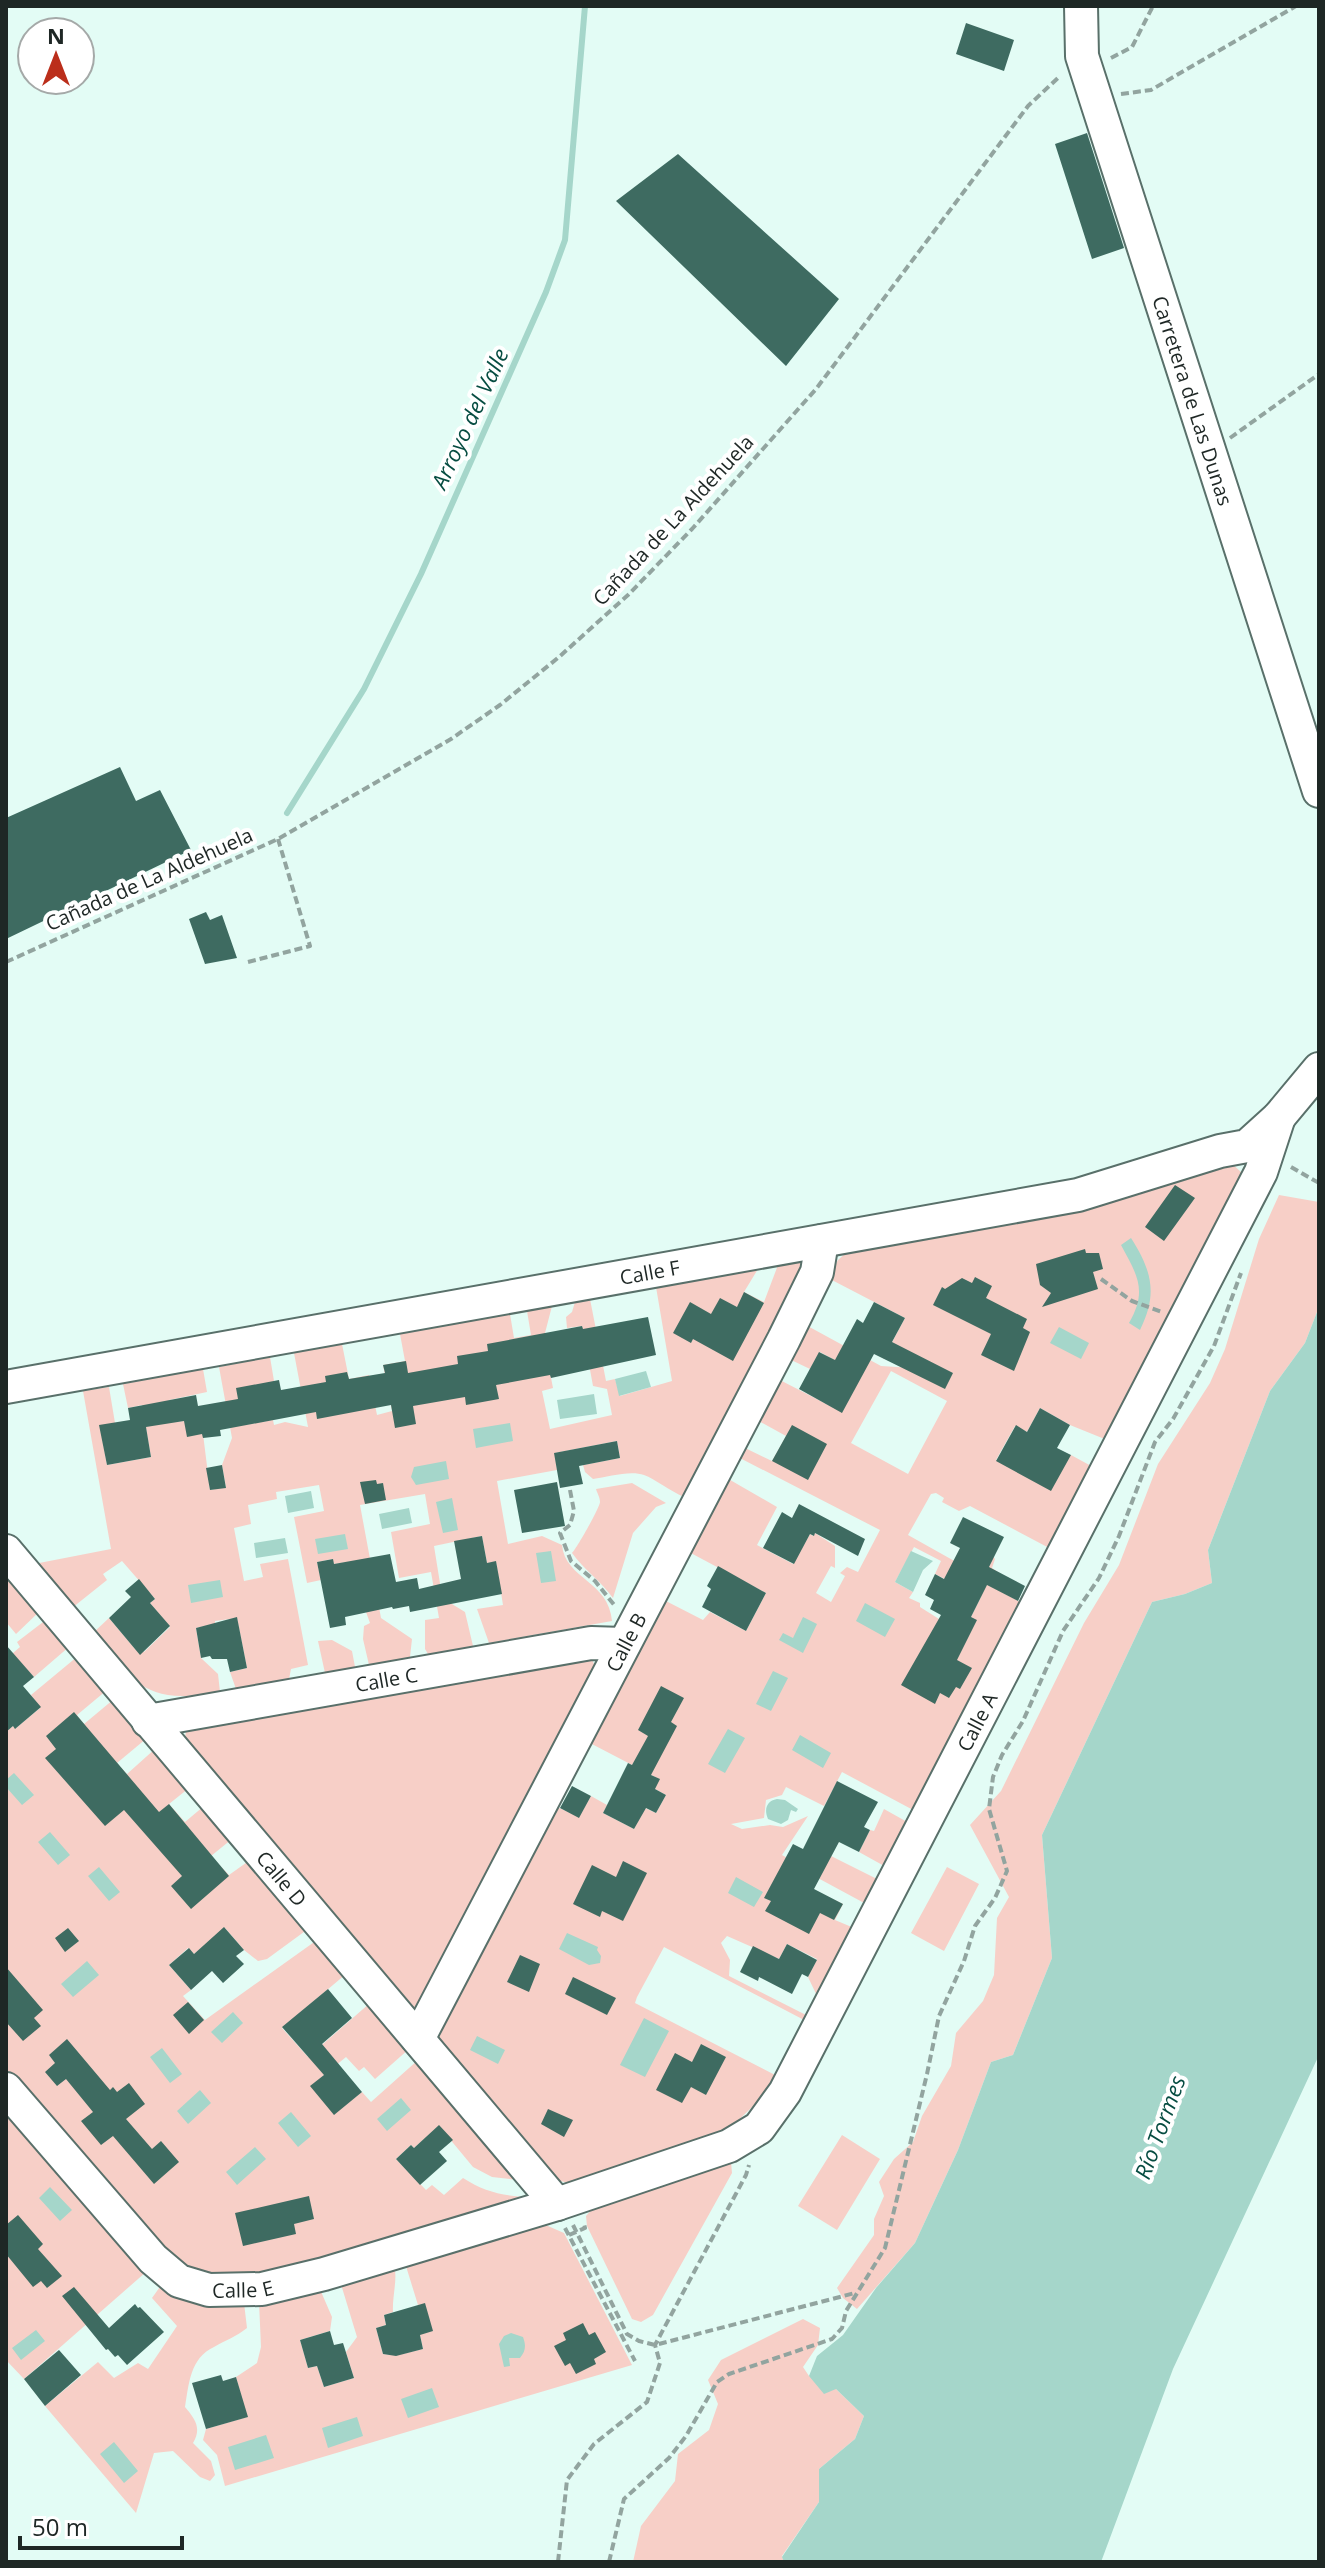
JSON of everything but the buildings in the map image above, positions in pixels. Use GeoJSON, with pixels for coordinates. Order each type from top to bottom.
{"type":"FeatureCollection","features":[{"type":"Feature","properties":{"kind":"street","name":"Carretera de Las Dunas"},"geometry":{"type":"LineString","coordinates":[[1081,6],[1095,57],[1093,91],[1319,791]]}},
{"type":"Feature","properties":{"kind":"street"},"geometry":{"type":"LineString","coordinates":[[1279,1117],[1319,1069]]}},
{"type":"Feature","properties":{"kind":"street","name":"Calle F"},"geometry":{"type":"LineString","coordinates":[[6,1387],[1078,1195],[1247,1146],[1279,1117]]}},
{"type":"Feature","properties":{"kind":"street","name":"Calle A"},"geometry":{"type":"LineString","coordinates":[[557,2204],[729,2146],[759,2128],[785,2092],[1261,1172],[1279,1117]]}},
{"type":"Feature","properties":{"kind":"street","name":"Calle B"},"geometry":{"type":"LineString","coordinates":[[418,2039],[817,1272],[822,1241]]}},
{"type":"Feature","properties":{"kind":"street","name":"Calle D"},"geometry":{"type":"LineString","coordinates":[[6,1551],[557,2204]]}},
{"type":"Feature","properties":{"kind":"street","name":"Calle C"},"geometry":{"type":"LineString","coordinates":[[148,1721],[591,1643],[624,1644]]}},
{"type":"Feature","properties":{"kind":"street","name":"Calle E"},"geometry":{"type":"LineString","coordinates":[[6,2089],[153,2259],[179,2281],[209,2290],[262,2289],[324,2274],[557,2204]]}},
{"type":"Feature","properties":{"kind":"path","name":"Cañada de La Aldehuela"},"geometry":{"type":"LineString","coordinates":[[6,962],[278,839],[451,739],[500,705],[628,595],[692,529],[816,389],[1028,106],[1095,57],[1132,47],[1153,6]]}},
{"type":"Feature","properties":{"kind":"path"},"geometry":{"type":"LineString","coordinates":[[1093,91],[1117,94],[1151,90],[1296,6]]}},
{"type":"Feature","properties":{"kind":"path"},"geometry":{"type":"LineString","coordinates":[[1210,449],[1319,374]]}},
{"type":"Feature","properties":{"kind":"path"},"geometry":{"type":"LineString","coordinates":[[248,962],[310,946],[278,839]]}},
{"type":"Feature","properties":{"kind":"path"},"geometry":{"type":"LineString","coordinates":[[1286,1163],[1319,1183]]}},
{"type":"Feature","properties":{"kind":"path"},"geometry":{"type":"LineString","coordinates":[[609,2562],[624,2499],[669,2458],[686,2436],[717,2382],[729,2374],[832,2339],[842,2328],[846,2311],[885,2248],[939,2016],[964,1961],[975,1926],[995,1898],[1007,1871],[989,1809],[993,1777],[1002,1755],[1023,1721],[1063,1631],[1099,1578],[1119,1536],[1155,1442],[1173,1419],[1214,1346],[1243,1266]]}},
{"type":"Feature","properties":{"kind":"path"},"geometry":{"type":"LineString","coordinates":[[1101,1279],[1139,1305],[1150,1308]]}},
{"type":"Feature","properties":{"kind":"path"},"geometry":{"type":"LineString","coordinates":[[570,1490],[574,1511],[570,1525],[560,1533],[571,1561],[595,1581],[615,1608]]}},
{"type":"Feature","properties":{"kind":"path"},"geometry":{"type":"LineString","coordinates":[[558,2562],[567,2480],[594,2444],[647,2402],[660,2363],[655,2345],[746,2175]]}},
{"type":"Feature","properties":{"kind":"path"},"geometry":{"type":"LineString","coordinates":[[569,2235],[585,2228]]}},
{"type":"Feature","properties":{"kind":"path"},"geometry":{"type":"LineString","coordinates":[[577,2231],[627,2334],[655,2345],[857,2293]]}},
{"type":"Feature","properties":{"kind":"shaded area"},"geometry":{"type":"Polygon","coordinates":[[[1230,1162],[1241,1172],[1242,1182],[1107,1440],[1070,1425],[1040,1408],[1027,1432],[1015,1426],[996,1460],[1071,1455],[1093,1467],[1051,1549],[970,1506],[959,1511],[942,1502],[944,1498],[936,1493],[931,1494],[908,1535],[974,1572],[992,1555],[995,1559],[992,1568],[1001,1574],[994,1588],[1022,1603],[915,1811],[842,1772],[824,1806],[786,1787],[782,1795],[766,1800],[764,1818],[731,1824],[742,1829],[770,1825],[783,1827],[808,1816],[782,1855],[820,1876],[831,1856],[879,1880],[866,1904],[803,1870],[795,1881],[843,1904],[835,1920],[854,1928],[818,1998],[808,1977],[817,1959],[787,1944],[779,1959],[727,1936],[721,1943],[730,1960],[729,1976],[808,2016],[806,2021],[664,1947],[637,1997],[635,2003],[777,2076],[771,2089],[727,2131],[573,2184],[556,2180],[441,2047],[438,2038],[440,2030],[555,1806],[579,1817],[591,1796],[607,1805],[603,1813],[634,1829],[645,1808],[656,1813],[666,1795],[655,1789],[659,1779],[588,1742],[662,1599],[703,1620],[710,1612],[746,1631],[766,1593],[687,1551],[725,1477],[777,1507],[757,1545],[793,1564],[810,1534],[813,1536],[815,1533],[835,1546],[835,1568],[831,1566],[816,1593],[831,1602],[845,1576],[840,1573],[847,1567],[858,1572],[880,1530],[736,1456],[741,1446],[772,1461],[786,1436],[755,1419],[776,1378],[842,1412],[862,1375],[820,1352],[810,1369],[787,1358],[804,1324],[881,1366],[913,1368],[912,1372],[945,1388],[918,1359],[883,1359],[905,1318],[828,1278],[838,1260],[849,1250],[1230,1162]],[[891,1371],[851,1443],[908,1474],[947,1401],[891,1371]],[[914,1547],[895,1582],[913,1592],[909,1598],[939,1619],[971,1617],[981,1597],[935,1574],[941,1561],[914,1547]]]}},
{"type":"Feature","properties":{"kind":"shaded area"},"geometry":{"type":"Polygon","coordinates":[[[1279,1195],[1319,1202],[1319,1307],[1305,1343],[1270,1391],[1208,1550],[1212,1583],[1152,1602],[1042,1835],[1052,1958],[1013,2055],[991,2062],[958,2150],[915,2243],[857,2309],[843,2298],[837,2288],[874,2235],[874,2219],[884,2196],[879,2182],[894,2159],[913,2142],[922,2116],[951,2066],[956,2033],[983,2001],[994,1975],[997,1918],[1009,1897],[970,1825],[1001,1791],[1084,1623],[1119,1565],[1158,1464],[1210,1383],[1225,1349],[1259,1239],[1279,1195]]]}},
{"type":"Feature","properties":{"kind":"shaded area"},"geometry":{"type":"Polygon","coordinates":[[[800,1261],[804,1270],[684,1497],[644,1475],[626,1474],[593,1479],[585,1472],[583,1465],[620,1458],[617,1441],[555,1453],[557,1470],[497,1481],[508,1544],[542,1536],[562,1545],[571,1566],[603,1597],[612,1621],[489,1643],[477,1609],[503,1605],[496,1562],[487,1563],[482,1536],[434,1546],[443,1602],[447,1601],[465,1612],[473,1646],[428,1654],[425,1649],[425,1620],[439,1618],[431,1572],[399,1578],[391,1532],[430,1524],[425,1494],[360,1505],[381,1618],[412,1639],[410,1657],[369,1665],[363,1639],[364,1626],[370,1623],[348,1562],[334,1564],[332,1559],[317,1562],[321,1580],[307,1583],[294,1517],[324,1511],[319,1485],[276,1492],[277,1499],[248,1505],[251,1524],[234,1528],[244,1581],[263,1577],[260,1564],[288,1559],[308,1665],[291,1669],[289,1679],[236,1689],[230,1672],[247,1668],[237,1618],[215,1621],[215,1624],[196,1628],[201,1658],[218,1674],[220,1692],[175,1696],[145,1687],[133,1678],[93,1633],[109,1618],[136,1650],[140,1646],[144,1652],[170,1627],[150,1603],[155,1599],[122,1561],[103,1574],[107,1580],[72,1608],[34,1564],[111,1549],[83,1391],[109,1387],[115,1423],[100,1426],[107,1465],[151,1457],[142,1405],[128,1408],[123,1384],[203,1369],[207,1392],[169,1400],[173,1422],[184,1421],[203,1434],[210,1490],[226,1487],[222,1465],[232,1438],[219,1367],[270,1357],[274,1381],[244,1425],[273,1420],[274,1425],[285,1422],[308,1427],[294,1353],[342,1344],[349,1379],[369,1375],[377,1415],[392,1411],[383,1365],[405,1361],[400,1334],[510,1314],[514,1338],[531,1335],[527,1311],[552,1306],[544,1342],[553,1388],[542,1391],[550,1429],[612,1415],[607,1389],[593,1386],[582,1326],[567,1328],[566,1317],[572,1312],[575,1302],[590,1299],[606,1381],[615,1379],[620,1396],[672,1381],[656,1287],[758,1269],[744,1292],[764,1302],[778,1265],[800,1261]]]}},
{"type":"Feature","properties":{"kind":"shaded area"},"geometry":{"type":"Polygon","coordinates":[[[632,1483],[666,1503],[656,1507],[633,1533],[613,1598],[572,1553],[599,1505],[596,1489],[632,1483]]]}},
{"type":"Feature","properties":{"kind":"shaded area"},"geometry":{"type":"Polygon","coordinates":[[[6,1571],[40,1611],[16,1634],[6,1622],[6,1571]]]}},
{"type":"Feature","properties":{"kind":"shaded area"},"geometry":{"type":"Polygon","coordinates":[[[47,1619],[70,1646],[34,1677],[26,1669],[6,1659],[20,1647],[17,1642],[47,1619]]]}},
{"type":"Feature","properties":{"kind":"shaded area"},"geometry":{"type":"Polygon","coordinates":[[[332,1640],[352,1651],[355,1667],[325,1673],[318,1641],[332,1640]]]}},
{"type":"Feature","properties":{"kind":"shaded area"},"geometry":{"type":"Polygon","coordinates":[[[78,1656],[107,1690],[77,1715],[84,1724],[114,1699],[147,1738],[117,1763],[127,1774],[156,1748],[189,1788],[169,1804],[185,1822],[204,1806],[232,1839],[211,1856],[229,1875],[250,1860],[308,1929],[267,1959],[258,1961],[225,1928],[194,1954],[188,1948],[169,1965],[191,1990],[183,1996],[205,2020],[317,1940],[346,1974],[282,2028],[308,2057],[370,2003],[409,2049],[375,2079],[364,2067],[359,2071],[346,2057],[311,2086],[334,2114],[362,2092],[371,2102],[418,2060],[518,2180],[492,2177],[473,2167],[439,2126],[396,2159],[426,2190],[432,2185],[444,2195],[463,2178],[492,2192],[524,2197],[368,2246],[260,2274],[229,2277],[207,2274],[181,2264],[161,2251],[6,2069],[6,1726],[16,1728],[40,1708],[31,1695],[78,1656]]]}},
{"type":"Feature","properties":{"kind":"shaded area"},"geometry":{"type":"Polygon","coordinates":[[[591,1657],[596,1669],[418,2007],[412,2009],[185,1738],[186,1731],[194,1727],[591,1657]]]}},
{"type":"Feature","properties":{"kind":"shaded area"},"geometry":{"type":"Polygon","coordinates":[[[884,1809],[909,1823],[886,1867],[859,1852],[870,1830],[874,1831],[884,1809]]]}},
{"type":"Feature","properties":{"kind":"shaded area"},"geometry":{"type":"Polygon","coordinates":[[[947,1867],[979,1884],[944,1951],[911,1933],[947,1867]]]}},
{"type":"Feature","properties":{"kind":"shaded area"},"geometry":{"type":"Polygon","coordinates":[[[6,2110],[146,2272],[24,2379],[6,2360],[6,2110]]]}},
{"type":"Feature","properties":{"kind":"shaded area"},"geometry":{"type":"Polygon","coordinates":[[[842,2135],[880,2159],[837,2230],[798,2206],[842,2135]]]}},
{"type":"Feature","properties":{"kind":"shaded area"},"geometry":{"type":"Polygon","coordinates":[[[731,2162],[732,2173],[653,2315],[641,2322],[632,2319],[587,2226],[586,2216],[593,2208],[731,2162]]]}},
{"type":"Feature","properties":{"kind":"shaded area"},"geometry":{"type":"Polygon","coordinates":[[[541,2223],[564,2233],[632,2365],[225,2486],[217,2455],[203,2440],[206,2429],[247,2417],[236,2377],[257,2363],[261,2347],[259,2302],[319,2287],[332,2317],[330,2331],[300,2340],[308,2368],[317,2366],[324,2387],[354,2378],[346,2352],[357,2337],[340,2281],[394,2266],[393,2312],[384,2315],[386,2325],[376,2328],[383,2354],[423,2349],[420,2335],[425,2304],[418,2305],[405,2263],[541,2223]]]}},
{"type":"Feature","properties":{"kind":"shaded area"},"geometry":{"type":"Polygon","coordinates":[[[162,2284],[244,2303],[247,2328],[206,2352],[195,2365],[190,2381],[185,2407],[196,2424],[193,2443],[211,2461],[215,2475],[210,2481],[200,2477],[173,2451],[154,2453],[136,2513],[45,2406],[98,2362],[114,2378],[138,2363],[148,2369],[177,2326],[152,2298],[162,2284]]]}},
{"type":"Feature","properties":{"kind":"shaded area"},"geometry":{"type":"Polygon","coordinates":[[[803,2319],[820,2328],[818,2345],[803,2367],[809,2376],[836,2389],[864,2416],[855,2439],[819,2469],[819,2502],[782,2556],[784,2562],[633,2562],[641,2526],[675,2481],[678,2454],[709,2430],[718,2404],[708,2380],[721,2360],[803,2319]]]}},
{"type":"Feature","properties":{"kind":"water"},"geometry":{"type":"Polygon","coordinates":[[[1131,1238],[1144,1261],[1150,1283],[1149,1305],[1140,1330],[1129,1323],[1139,1292],[1136,1274],[1121,1245],[1131,1238]]]}},
{"type":"Feature","properties":{"kind":"water","name":"Río Tormes"},"geometry":{"type":"Polygon","coordinates":[[[1319,1307],[1319,2055],[1173,2369],[1101,2562],[784,2562],[782,2557],[819,2502],[819,2469],[855,2439],[864,2416],[836,2389],[824,2394],[809,2376],[817,2356],[843,2335],[876,2288],[915,2243],[958,2150],[991,2062],[1013,2055],[1052,1958],[1042,1835],[1152,1602],[1212,1583],[1208,1550],[1270,1391],[1305,1343],[1319,1307]]]}},
{"type":"Feature","properties":{"kind":"water"},"geometry":{"type":"Polygon","coordinates":[[[1059,1327],[1089,1343],[1081,1359],[1050,1343],[1059,1327]]]}},
{"type":"Feature","properties":{"kind":"water"},"geometry":{"type":"Polygon","coordinates":[[[646,1371],[651,1387],[619,1396],[615,1379],[646,1371]]]}},
{"type":"Feature","properties":{"kind":"water"},"geometry":{"type":"Polygon","coordinates":[[[594,1394],[597,1414],[560,1419],[557,1400],[594,1394]]]}},
{"type":"Feature","properties":{"kind":"water"},"geometry":{"type":"Polygon","coordinates":[[[510,1423],[513,1441],[476,1448],[473,1429],[510,1423]]]}},
{"type":"Feature","properties":{"kind":"water"},"geometry":{"type":"Polygon","coordinates":[[[446,1461],[449,1479],[416,1485],[411,1477],[414,1467],[446,1461]]]}},
{"type":"Feature","properties":{"kind":"water"},"geometry":{"type":"Polygon","coordinates":[[[311,1491],[314,1508],[288,1513],[285,1496],[311,1491]]]}},
{"type":"Feature","properties":{"kind":"water"},"geometry":{"type":"Polygon","coordinates":[[[452,1498],[458,1530],[443,1533],[436,1502],[452,1498]]]}},
{"type":"Feature","properties":{"kind":"water"},"geometry":{"type":"Polygon","coordinates":[[[409,1508],[412,1523],[382,1529],[379,1514],[409,1508]]]}},
{"type":"Feature","properties":{"kind":"water"},"geometry":{"type":"Polygon","coordinates":[[[345,1534],[348,1549],[318,1554],[315,1539],[345,1534]]]}},
{"type":"Feature","properties":{"kind":"water"},"geometry":{"type":"Polygon","coordinates":[[[285,1538],[288,1553],[256,1558],[254,1543],[285,1538]]]}},
{"type":"Feature","properties":{"kind":"water"},"geometry":{"type":"Polygon","coordinates":[[[551,1551],[556,1581],[541,1583],[536,1553],[551,1551]]]}},
{"type":"Feature","properties":{"kind":"water"},"geometry":{"type":"Polygon","coordinates":[[[911,1551],[933,1561],[923,1570],[913,1592],[895,1582],[911,1551]]]}},
{"type":"Feature","properties":{"kind":"water"},"geometry":{"type":"Polygon","coordinates":[[[220,1580],[223,1597],[191,1603],[188,1585],[220,1580]]]}},
{"type":"Feature","properties":{"kind":"water"},"geometry":{"type":"Polygon","coordinates":[[[865,1603],[895,1619],[885,1637],[856,1621],[865,1603]]]}},
{"type":"Feature","properties":{"kind":"water"},"geometry":{"type":"Polygon","coordinates":[[[803,1617],[817,1624],[803,1653],[779,1640],[783,1633],[793,1638],[803,1617]]]}},
{"type":"Feature","properties":{"kind":"water"},"geometry":{"type":"Polygon","coordinates":[[[773,1671],[788,1678],[771,1711],[756,1704],[773,1671]]]}},
{"type":"Feature","properties":{"kind":"water"},"geometry":{"type":"Polygon","coordinates":[[[728,1729],[745,1738],[725,1773],[708,1764],[728,1729]]]}},
{"type":"Feature","properties":{"kind":"water"},"geometry":{"type":"Polygon","coordinates":[[[800,1735],[831,1753],[823,1768],[792,1750],[800,1735]]]}},
{"type":"Feature","properties":{"kind":"water"},"geometry":{"type":"Polygon","coordinates":[[[14,1773],[34,1795],[22,1805],[6,1787],[6,1780],[14,1773]]]}},
{"type":"Feature","properties":{"kind":"water"},"geometry":{"type":"Polygon","coordinates":[[[777,1799],[785,1800],[798,1809],[796,1812],[791,1810],[788,1820],[781,1824],[768,1819],[766,1812],[768,1804],[777,1799]]]}},
{"type":"Feature","properties":{"kind":"water"},"geometry":{"type":"Polygon","coordinates":[[[50,1832],[70,1855],[58,1865],[38,1842],[50,1832]]]}},
{"type":"Feature","properties":{"kind":"water"},"geometry":{"type":"Polygon","coordinates":[[[99,1867],[120,1892],[109,1901],[88,1876],[99,1867]]]}},
{"type":"Feature","properties":{"kind":"water"},"geometry":{"type":"Polygon","coordinates":[[[736,1877],[763,1892],[754,1907],[728,1893],[736,1877]]]}},
{"type":"Feature","properties":{"kind":"water"},"geometry":{"type":"Polygon","coordinates":[[[567,1933],[598,1947],[600,1963],[589,1965],[559,1949],[567,1933]]]}},
{"type":"Feature","properties":{"kind":"water"},"geometry":{"type":"Polygon","coordinates":[[[87,1961],[99,1975],[73,1997],[61,1984],[87,1961]]]}},
{"type":"Feature","properties":{"kind":"water"},"geometry":{"type":"Polygon","coordinates":[[[233,2012],[243,2023],[222,2043],[211,2032],[233,2012]]]}},
{"type":"Feature","properties":{"kind":"water"},"geometry":{"type":"Polygon","coordinates":[[[644,2018],[669,2031],[645,2077],[620,2065],[644,2018]]]}},
{"type":"Feature","properties":{"kind":"water"},"geometry":{"type":"Polygon","coordinates":[[[477,2036],[505,2050],[498,2064],[470,2050],[477,2036]]]}},
{"type":"Feature","properties":{"kind":"water"},"geometry":{"type":"Polygon","coordinates":[[[162,2048],[182,2074],[170,2083],[150,2057],[162,2048]]]}},
{"type":"Feature","properties":{"kind":"water"},"geometry":{"type":"Polygon","coordinates":[[[200,2090],[211,2103],[188,2124],[177,2111],[200,2090]]]}},
{"type":"Feature","properties":{"kind":"water"},"geometry":{"type":"Polygon","coordinates":[[[401,2098],[411,2110],[387,2131],[377,2119],[401,2098]]]}},
{"type":"Feature","properties":{"kind":"water"},"geometry":{"type":"Polygon","coordinates":[[[291,2112],[311,2136],[298,2147],[278,2123],[291,2112]]]}},
{"type":"Feature","properties":{"kind":"water"},"geometry":{"type":"Polygon","coordinates":[[[255,2147],[266,2159],[237,2185],[226,2172],[255,2147]]]}},
{"type":"Feature","properties":{"kind":"water"},"geometry":{"type":"Polygon","coordinates":[[[50,2187],[72,2210],[60,2221],[39,2198],[50,2187]]]}},
{"type":"Feature","properties":{"kind":"water"},"geometry":{"type":"Polygon","coordinates":[[[36,2330],[45,2341],[21,2360],[12,2348],[36,2330]]]}},
{"type":"Feature","properties":{"kind":"water"},"geometry":{"type":"Polygon","coordinates":[[[511,2333],[523,2337],[524,2350],[520,2358],[509,2358],[510,2366],[504,2367],[499,2344],[504,2336],[511,2333]]]}},
{"type":"Feature","properties":{"kind":"water"},"geometry":{"type":"Polygon","coordinates":[[[432,2388],[439,2407],[408,2418],[401,2399],[432,2388]]]}},
{"type":"Feature","properties":{"kind":"water"},"geometry":{"type":"Polygon","coordinates":[[[357,2417],[363,2436],[328,2448],[322,2428],[357,2417]]]}},
{"type":"Feature","properties":{"kind":"water"},"geometry":{"type":"Polygon","coordinates":[[[266,2435],[274,2458],[235,2470],[228,2447],[266,2435]]]}},
{"type":"Feature","properties":{"kind":"water"},"geometry":{"type":"Polygon","coordinates":[[[114,2442],[138,2471],[124,2483],[100,2454],[114,2442]]]}},
{"type":"Feature","properties":{"kind":"waterway","name":"Arroyo del Valle"},"geometry":{"type":"LineString","coordinates":[[287,813],[364,689],[421,574],[546,292],[565,240],[585,6]]}}]}
